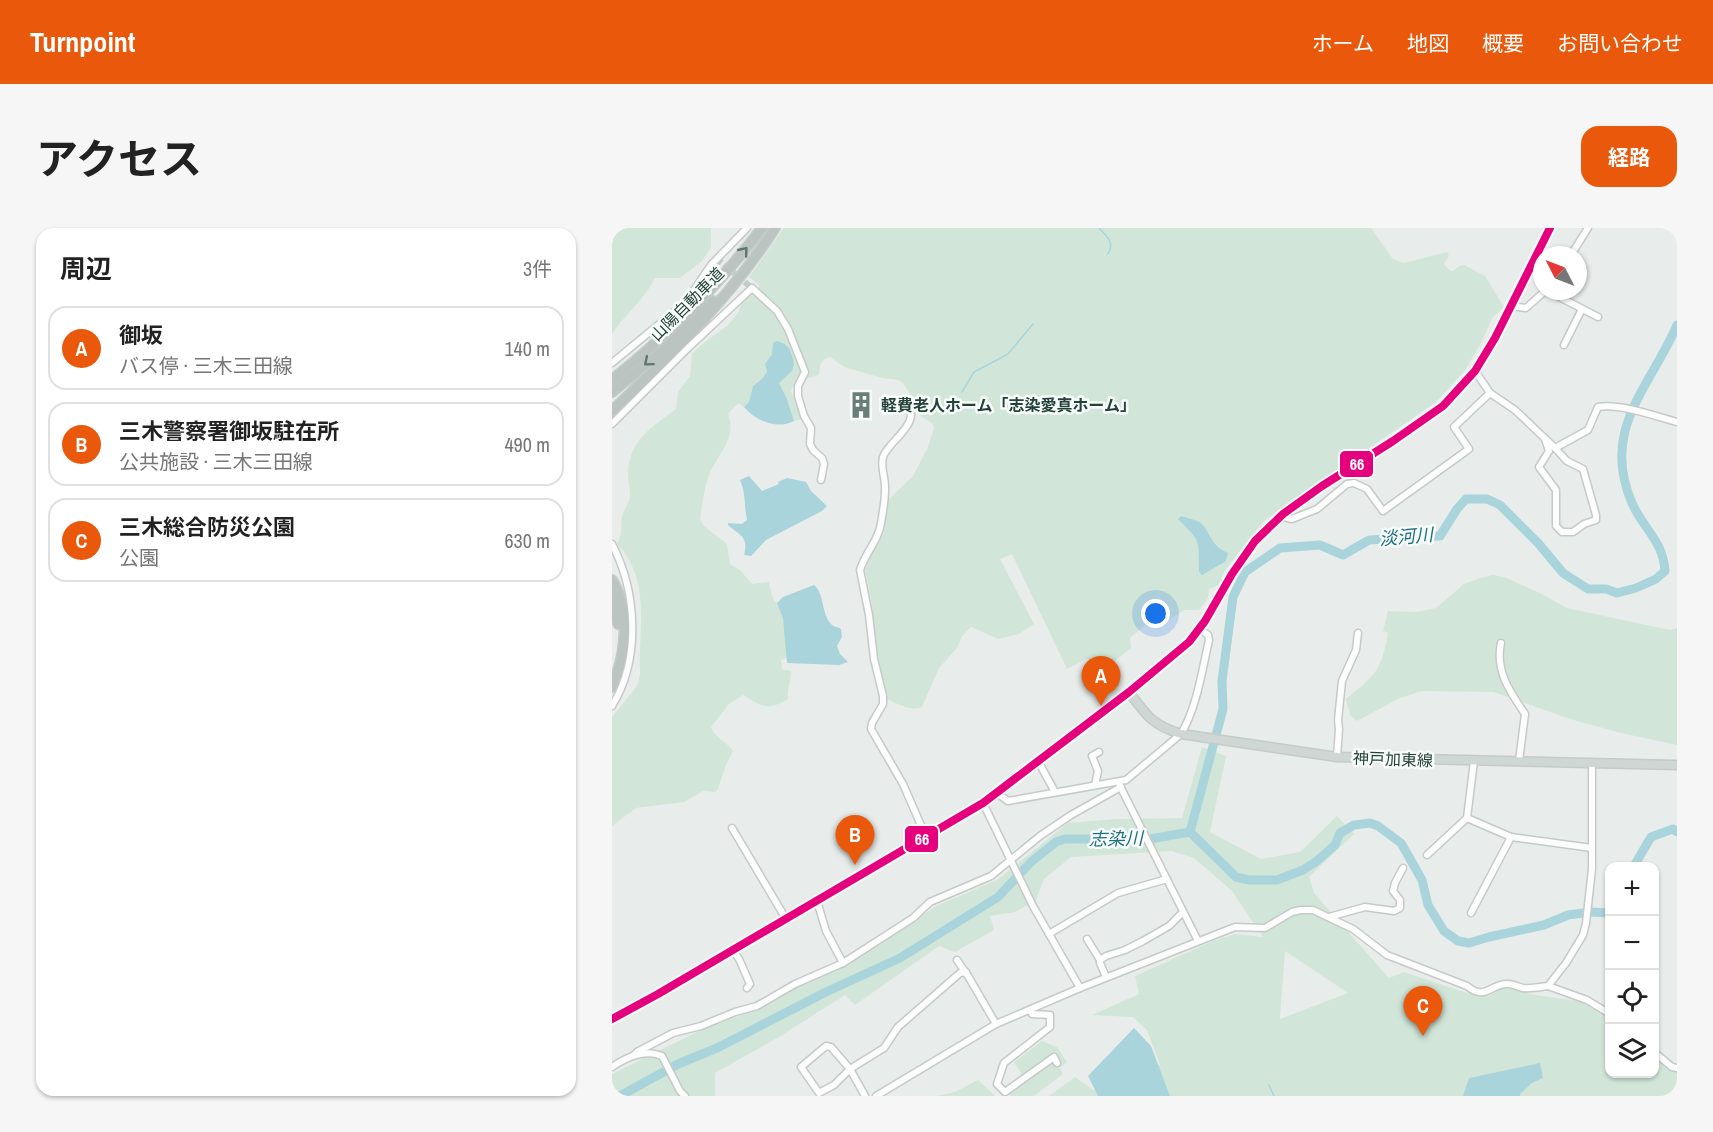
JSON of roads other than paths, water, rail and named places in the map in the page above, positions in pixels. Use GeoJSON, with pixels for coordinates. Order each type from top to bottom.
{"type":"FeatureCollection","features":[{"type":"Feature","properties":{"kind":"highway","name":"山陽自動車道"},"geometry":{"type":"LineString","coordinates":[[612,380],[680,320],[723,275],[762,228]]}},
{"type":"Feature","properties":{"kind":"highway","name":"山陽自動車道"},"geometry":{"type":"LineString","coordinates":[[612,392],[662,351],[702,312],[740,271],[774,228]]}},
{"type":"Feature","properties":{"kind":"highway"},"geometry":{"type":"LineString","coordinates":[[612,411],[698,326],[751,264],[774,228]]}},
{"type":"Feature","properties":{"kind":"highway"},"geometry":{"type":"LineString","coordinates":[[612,374],[680,320]]}},
{"type":"Feature","properties":{"kind":"highway"},"geometry":{"type":"LineString","coordinates":[[612,571],[621,604],[624,628],[621,660],[612,687]]}},
{"type":"Feature","properties":{"kind":"highway"},"geometry":{"type":"LineString","coordinates":[[612,597],[618,638],[612,674]]}},
{"type":"Feature","properties":{"kind":"main road"},"geometry":{"type":"LineString","coordinates":[[1544,246],[1550,228]]}},
{"type":"Feature","properties":{"kind":"main road"},"geometry":{"type":"LineString","coordinates":[[612,1019],[983,803],[1129,692],[1190,642],[1255,541],[1283,514],[1443,406],[1474,371],[1533,270]]}},
{"type":"Feature","properties":{"kind":"main road","name":"神戸加東線"},"geometry":{"type":"LineString","coordinates":[[1129,692],[1152,721],[1163,728],[1181,734],[1337,757],[1677,765]]}},
{"type":"Feature","properties":{"kind":"street"},"geometry":{"type":"LineString","coordinates":[[612,363],[686,302],[711,265],[747,228]]}},
{"type":"Feature","properties":{"kind":"street"},"geometry":{"type":"LineString","coordinates":[[1577,246],[1588,228]]}},
{"type":"Feature","properties":{"kind":"street"},"geometry":{"type":"LineString","coordinates":[[612,424],[752,288],[777,311],[788,329],[805,372],[798,386],[798,396],[804,416],[811,428],[810,444],[822,458],[824,464],[821,480]]}},
{"type":"Feature","properties":{"kind":"street"},"geometry":{"type":"LineString","coordinates":[[1511,306],[1526,308],[1535,300]]}},
{"type":"Feature","properties":{"kind":"street"},"geometry":{"type":"LineString","coordinates":[[1564,300],[1598,317]]}},
{"type":"Feature","properties":{"kind":"street"},"geometry":{"type":"LineString","coordinates":[[1564,345],[1582,309]]}},
{"type":"Feature","properties":{"kind":"street"},"geometry":{"type":"LineString","coordinates":[[1474,371],[1490,393],[1515,410],[1545,438],[1567,461],[1582,469],[1596,520],[1584,524],[1573,532],[1562,532],[1556,526],[1556,490],[1539,467],[1549,451],[1545,438]]}},
{"type":"Feature","properties":{"kind":"street"},"geometry":{"type":"LineString","coordinates":[[1283,514],[1292,519],[1317,509],[1347,484],[1354,483],[1367,489],[1383,511],[1468,449],[1454,427],[1490,393]]}},
{"type":"Feature","properties":{"kind":"street"},"geometry":{"type":"LineString","coordinates":[[906,402],[910,408],[910,420],[883,457],[885,490],[881,524],[860,570],[869,615],[874,659],[883,696],[883,704],[871,729],[903,784],[926,837]]}},
{"type":"Feature","properties":{"kind":"street"},"geometry":{"type":"LineString","coordinates":[[1555,448],[1588,430],[1598,407],[1619,408],[1677,422]]}},
{"type":"Feature","properties":{"kind":"street"},"geometry":{"type":"LineString","coordinates":[[612,544],[626,581],[632,618],[628,670],[622,689],[612,706]]}},
{"type":"Feature","properties":{"kind":"street"},"geometry":{"type":"LineString","coordinates":[[633,1056],[673,1033],[701,1026],[757,1006],[795,984],[843,963],[913,918],[930,902],[991,876],[1040,836],[1126,780],[1181,734],[1195,699],[1209,640],[1208,635],[1200,629]]}},
{"type":"Feature","properties":{"kind":"street"},"geometry":{"type":"LineString","coordinates":[[1337,757],[1342,681],[1356,650],[1358,633]]}},
{"type":"Feature","properties":{"kind":"street"},"geometry":{"type":"LineString","coordinates":[[1501,643],[1498,654],[1506,686],[1525,714],[1519,761]]}},
{"type":"Feature","properties":{"kind":"street"},"geometry":{"type":"LineString","coordinates":[[1095,786],[1098,771],[1092,756],[1099,752]]}},
{"type":"Feature","properties":{"kind":"street"},"geometry":{"type":"LineString","coordinates":[[1038,761],[1055,792]]}},
{"type":"Feature","properties":{"kind":"street"},"geometry":{"type":"LineString","coordinates":[[1427,855],[1467,818],[1474,761]]}},
{"type":"Feature","properties":{"kind":"street"},"geometry":{"type":"LineString","coordinates":[[1548,986],[1578,945],[1586,923],[1592,848],[1592,763]]}},
{"type":"Feature","properties":{"kind":"street"},"geometry":{"type":"LineString","coordinates":[[997,793],[1008,801],[1055,792],[1120,784]]}},
{"type":"Feature","properties":{"kind":"street"},"geometry":{"type":"LineString","coordinates":[[1120,784],[1198,941]]}},
{"type":"Feature","properties":{"kind":"street"},"geometry":{"type":"LineString","coordinates":[[983,803],[1033,906],[1080,988]]}},
{"type":"Feature","properties":{"kind":"street"},"geometry":{"type":"LineString","coordinates":[[1467,818],[1511,837],[1592,848]]}},
{"type":"Feature","properties":{"kind":"street"},"geometry":{"type":"LineString","coordinates":[[732,828],[786,919]]}},
{"type":"Feature","properties":{"kind":"street"},"geometry":{"type":"LineString","coordinates":[[1471,914],[1511,837]]}},
{"type":"Feature","properties":{"kind":"street"},"geometry":{"type":"LineString","coordinates":[[1329,917],[1365,907],[1394,911],[1400,908],[1400,900],[1393,891],[1403,868]]}},
{"type":"Feature","properties":{"kind":"street"},"geometry":{"type":"LineString","coordinates":[[1049,934],[1118,893],[1167,879]]}},
{"type":"Feature","properties":{"kind":"street"},"geometry":{"type":"LineString","coordinates":[[817,901],[826,931],[843,963]]}},
{"type":"Feature","properties":{"kind":"street"},"geometry":{"type":"LineString","coordinates":[[876,1096],[996,1024],[1106,977],[1235,927],[1265,928],[1292,912],[1301,910],[1313,910],[1329,917],[1353,929],[1388,955],[1467,986],[1474,991],[1483,993],[1499,985],[1508,984],[1524,988],[1548,986],[1587,1000],[1605,1011]]}},
{"type":"Feature","properties":{"kind":"street"},"geometry":{"type":"LineString","coordinates":[[1100,960],[1125,950],[1169,926],[1183,912]]}},
{"type":"Feature","properties":{"kind":"street"},"geometry":{"type":"LineString","coordinates":[[1087,939],[1100,960],[1106,977]]}},
{"type":"Feature","properties":{"kind":"street"},"geometry":{"type":"LineString","coordinates":[[733,950],[740,958],[750,984],[747,988]]}},
{"type":"Feature","properties":{"kind":"street"},"geometry":{"type":"LineString","coordinates":[[957,960],[996,1024]]}},
{"type":"Feature","properties":{"kind":"street"},"geometry":{"type":"LineString","coordinates":[[865,1096],[850,1069],[831,1047],[826,1046],[801,1067],[819,1093],[834,1085],[850,1069],[884,1048],[898,1027],[960,973],[966,972]]}},
{"type":"Feature","properties":{"kind":"street"},"geometry":{"type":"LineString","coordinates":[[1030,1010],[1032,1014],[1050,1015],[1050,1027],[1004,1063],[997,1084],[1005,1092],[1054,1058],[1058,1063]]}},
{"type":"Feature","properties":{"kind":"street"},"geometry":{"type":"LineString","coordinates":[[612,1067],[633,1056],[653,1052],[662,1056],[680,1091],[685,1096]]}},
{"type":"Feature","properties":{"kind":"street"},"geometry":{"type":"LineString","coordinates":[[1659,1056],[1677,1068]]}},
{"type":"Feature","properties":{"kind":"water"},"geometry":{"type":"Polygon","coordinates":[[[776,341],[789,349],[794,364],[792,371],[779,383],[794,421],[781,425],[767,423],[744,407],[749,402],[753,386],[767,372],[765,364],[772,354],[773,343],[776,341]]]}},
{"type":"Feature","properties":{"kind":"water"},"geometry":{"type":"Polygon","coordinates":[[[749,476],[762,491],[787,478],[806,482],[811,491],[827,506],[822,511],[766,540],[751,556],[744,555],[744,540],[728,523],[742,524],[747,520],[740,480],[749,476]]]}},
{"type":"Feature","properties":{"kind":"water"},"geometry":{"type":"Polygon","coordinates":[[[1181,516],[1201,523],[1214,543],[1228,553],[1226,561],[1202,575],[1199,572],[1198,543],[1178,519],[1181,516]]]}},
{"type":"Feature","properties":{"kind":"water"},"geometry":{"type":"Polygon","coordinates":[[[814,585],[820,594],[829,621],[841,629],[842,637],[837,646],[840,654],[848,662],[839,665],[787,663],[783,619],[777,603],[783,597],[814,585]]]}},
{"type":"Feature","properties":{"kind":"water"},"geometry":{"type":"Polygon","coordinates":[[[1134,1028],[1151,1046],[1170,1096],[1098,1096],[1088,1076],[1134,1028]]]}},
{"type":"Feature","properties":{"kind":"water"},"geometry":{"type":"Polygon","coordinates":[[[1540,1063],[1543,1078],[1532,1083],[1520,1096],[1463,1096],[1469,1078],[1540,1063]]]}},
{"type":"Feature","properties":{"kind":"waterway"},"geometry":{"type":"LineString","coordinates":[[1099,228],[1110,243],[1108,254]]}},
{"type":"Feature","properties":{"kind":"waterway"},"geometry":{"type":"LineString","coordinates":[[962,392],[974,372],[1008,354],[1033,324]]}},
{"type":"Feature","properties":{"kind":"waterway","name":"淡河川"},"geometry":{"type":"LineString","coordinates":[[1190,832],[1223,709],[1222,681],[1233,597],[1245,572],[1280,548],[1320,545],[1343,555],[1369,540],[1440,536],[1466,499],[1487,499],[1500,505],[1538,543],[1563,573],[1588,589],[1606,589],[1617,593],[1656,579],[1665,571],[1661,551],[1632,503],[1624,477],[1622,453],[1625,431],[1632,410],[1677,325]]}},
{"type":"Feature","properties":{"kind":"waterway","name":"志染川"},"geometry":{"type":"LineString","coordinates":[[1190,832],[1236,877],[1249,880],[1277,880],[1303,870],[1317,861],[1335,845],[1340,833],[1354,825],[1370,823],[1378,826],[1401,843],[1422,880],[1428,905],[1444,931],[1458,941],[1469,943],[1544,925],[1568,915],[1605,913]]}},
{"type":"Feature","properties":{"kind":"waterway","name":"志染川"},"geometry":{"type":"LineString","coordinates":[[1636,862],[1651,837],[1673,829],[1677,832]]}},
{"type":"Feature","properties":{"kind":"waterway","name":"志染川"},"geometry":{"type":"LineString","coordinates":[[620,1096],[678,1064],[717,1048],[826,992],[900,958],[998,897],[1031,862],[1056,842],[1065,839],[1133,842],[1190,832]]}},
{"type":"Feature","properties":{"kind":"waterway"},"geometry":{"type":"LineString","coordinates":[[1269,1085],[1274,1096]]}},
{"type":"Feature","properties":{"kind":"tunnel"},"geometry":{"type":"LineString","coordinates":[[717,259],[752,288]]}},
{"type":"Feature","properties":{"kind":"place","name":"軽費老人ホーム「志染愛真ホーム」"},"geometry":{"type":"Point","coordinates":[861,405]}},
{"type":"Feature","properties":{"kind":"place","name":"御坂"},"geometry":{"type":"Point","coordinates":[1101,706]}},
{"type":"Feature","properties":{"kind":"place","name":"三木警察署御坂駐在所"},"geometry":{"type":"Point","coordinates":[855,865]}},
{"type":"Feature","properties":{"kind":"place","name":"三木総合防災公園"},"geometry":{"type":"Point","coordinates":[1423,1036]}}]}
